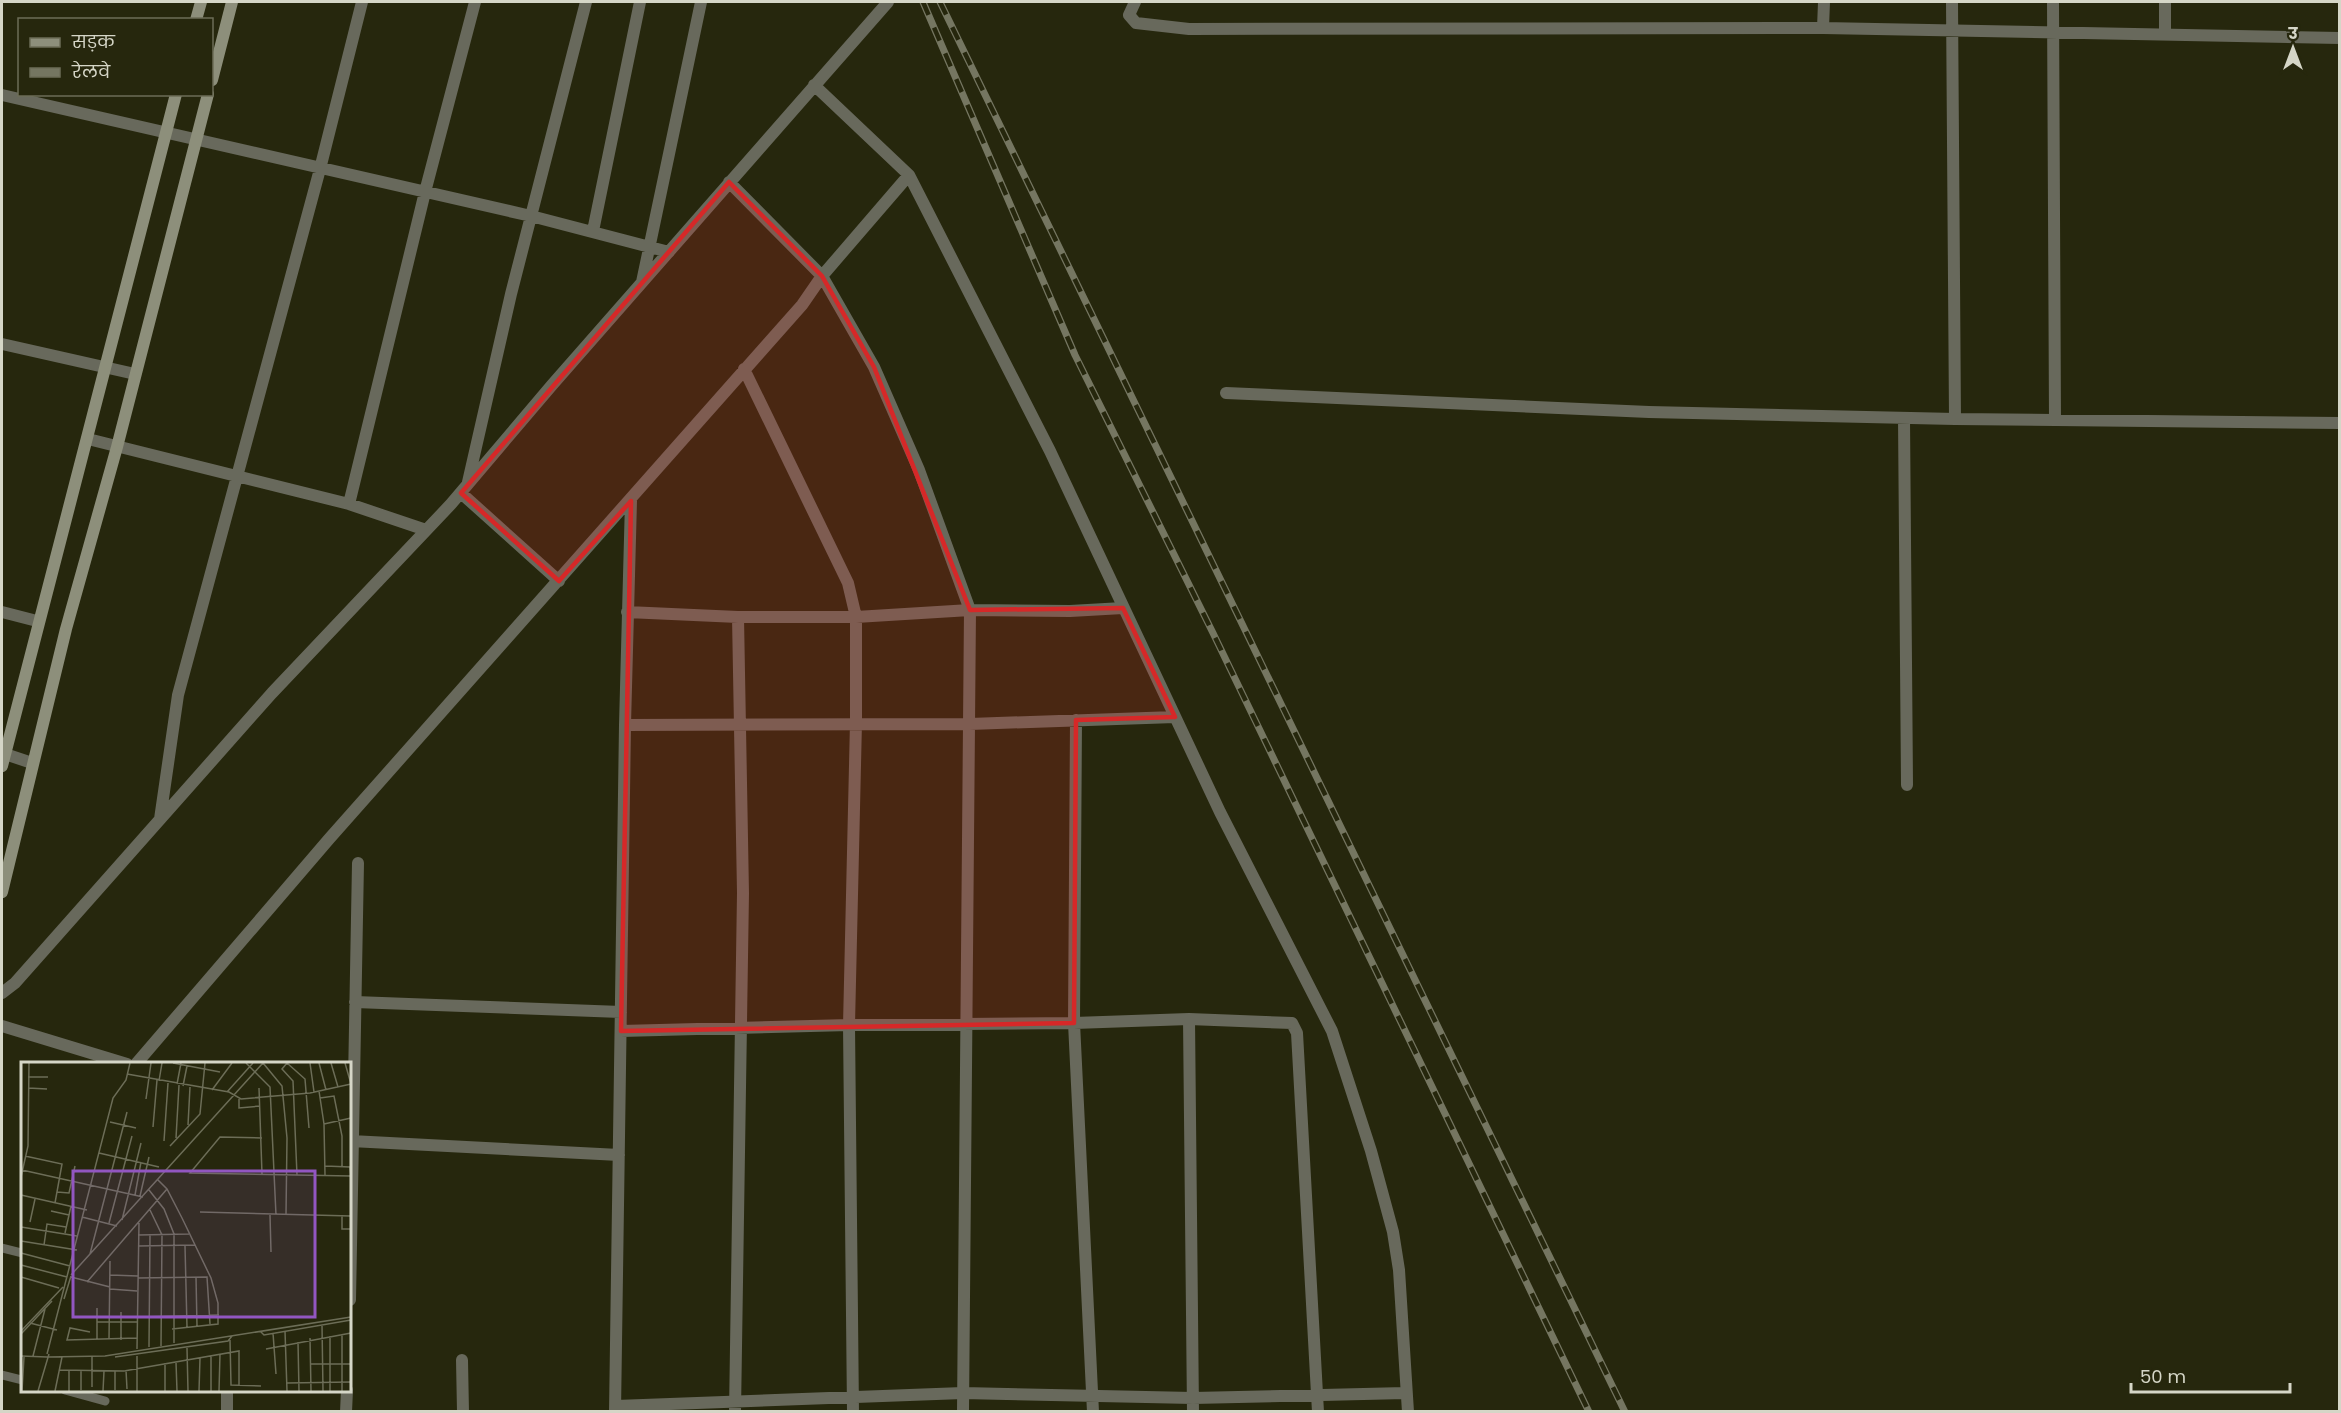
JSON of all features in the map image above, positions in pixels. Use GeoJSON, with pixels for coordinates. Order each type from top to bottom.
{"type":"FeatureCollection","features":[{"type":"Feature","properties":{"kind":"main road"},"geometry":{"type":"LineString","coordinates":[[197,18],[201,2]]}},
{"type":"Feature","properties":{"kind":"main road"},"geometry":{"type":"LineString","coordinates":[[213,76],[232,2]]}},
{"type":"Feature","properties":{"kind":"main road"},"geometry":{"type":"LineString","coordinates":[[2,758],[37,621],[88,439],[175,96]]}},
{"type":"Feature","properties":{"kind":"main road"},"geometry":{"type":"LineString","coordinates":[[2,892],[32,763],[117,447],[207,96]]}},
{"type":"Feature","properties":{"kind":"street"},"geometry":{"type":"LineString","coordinates":[[159,820],[178,695],[235,475],[320,168],[362,2]]}},
{"type":"Feature","properties":{"kind":"street"},"geometry":{"type":"LineString","coordinates":[[349,504],[425,192],[476,2]]}},
{"type":"Feature","properties":{"kind":"street"},"geometry":{"type":"LineString","coordinates":[[464,489],[586,2]]}},
{"type":"Feature","properties":{"kind":"street"},"geometry":{"type":"LineString","coordinates":[[593,231],[640,2]]}},
{"type":"Feature","properties":{"kind":"street"},"geometry":{"type":"LineString","coordinates":[[642,282],[702,2]]}},
{"type":"Feature","properties":{"kind":"street"},"geometry":{"type":"LineString","coordinates":[[2,993],[15,983],[272,693],[464,489],[888,2]]}},
{"type":"Feature","properties":{"kind":"street"},"geometry":{"type":"LineString","coordinates":[[1135,2],[1129,15],[1136,24],[1190,29],[1823,28],[2340,38]]}},
{"type":"Feature","properties":{"kind":"street"},"geometry":{"type":"LineString","coordinates":[[1823,28],[1824,2]]}},
{"type":"Feature","properties":{"kind":"street"},"geometry":{"type":"LineString","coordinates":[[1952,2],[1955,419]]}},
{"type":"Feature","properties":{"kind":"street"},"geometry":{"type":"LineString","coordinates":[[2053,2],[2051,33],[2055,419]]}},
{"type":"Feature","properties":{"kind":"street"},"geometry":{"type":"LineString","coordinates":[[2165,2],[2165,35]]}},
{"type":"Feature","properties":{"kind":"street"},"geometry":{"type":"LineString","coordinates":[[814,85],[909,175],[1050,451],[1175,717],[1332,1030],[1371,1151],[1393,1232],[1399,1270],[1408,1412]]}},
{"type":"Feature","properties":{"kind":"street"},"geometry":{"type":"LineString","coordinates":[[2,95],[531,216],[669,252]]}},
{"type":"Feature","properties":{"kind":"street"},"geometry":{"type":"LineString","coordinates":[[138,1062],[329,839],[631,501],[802,305],[822,276],[909,175]]}},
{"type":"Feature","properties":{"kind":"street"},"geometry":{"type":"LineString","coordinates":[[729,182],[822,276],[874,367],[918,470],[970,610],[963,1412]]}},
{"type":"Feature","properties":{"kind":"street"},"geometry":{"type":"LineString","coordinates":[[2,344],[135,374]]}},
{"type":"Feature","properties":{"kind":"street"},"geometry":{"type":"LineString","coordinates":[[744,369],[848,583],[856,617],[856,722],[849,1025],[853,1412]]}},
{"type":"Feature","properties":{"kind":"street"},"geometry":{"type":"LineString","coordinates":[[1226,393],[1649,412],[1955,419],[2340,423]]}},
{"type":"Feature","properties":{"kind":"street"},"geometry":{"type":"LineString","coordinates":[[1904,418],[1907,785]]}},
{"type":"Feature","properties":{"kind":"street"},"geometry":{"type":"LineString","coordinates":[[88,439],[349,504],[426,530]]}},
{"type":"Feature","properties":{"kind":"street"},"geometry":{"type":"LineString","coordinates":[[464,489],[560,581]]}},
{"type":"Feature","properties":{"kind":"street"},"geometry":{"type":"LineString","coordinates":[[631,501],[625,725],[616,1409],[735,1407],[853,1397],[963,1393],[1193,1398],[1405,1393]]}},
{"type":"Feature","properties":{"kind":"street"},"geometry":{"type":"LineString","coordinates":[[627,612],[738,617],[856,617],[970,610],[1070,611],[1122,608]]}},
{"type":"Feature","properties":{"kind":"street"},"geometry":{"type":"LineString","coordinates":[[2,612],[37,621]]}},
{"type":"Feature","properties":{"kind":"street"},"geometry":{"type":"LineString","coordinates":[[735,1407],[742,1027],[742,726],[738,617]]}},
{"type":"Feature","properties":{"kind":"street"},"geometry":{"type":"LineString","coordinates":[[625,725],[742,726],[856,722],[970,724],[1175,717]]}},
{"type":"Feature","properties":{"kind":"street"},"geometry":{"type":"LineString","coordinates":[[1076,720],[1074,1023],[1092,1412]]}},
{"type":"Feature","properties":{"kind":"street"},"geometry":{"type":"LineString","coordinates":[[2,758],[32,763]]}},
{"type":"Feature","properties":{"kind":"street"},"geometry":{"type":"LineString","coordinates":[[351,1096],[358,863]]}},
{"type":"Feature","properties":{"kind":"street"},"geometry":{"type":"LineString","coordinates":[[355,1002],[621,1012]]}},
{"type":"Feature","properties":{"kind":"street"},"geometry":{"type":"LineString","coordinates":[[1189,1019],[1193,1412]]}},
{"type":"Feature","properties":{"kind":"street"},"geometry":{"type":"LineString","coordinates":[[621,1030],[1189,1019],[1292,1023],[1297,1033],[1318,1412]]}},
{"type":"Feature","properties":{"kind":"street"},"geometry":{"type":"LineString","coordinates":[[2,1026],[120,1062]]}},
{"type":"Feature","properties":{"kind":"street"},"geometry":{"type":"LineString","coordinates":[[351,1141],[619,1155]]}},
{"type":"Feature","properties":{"kind":"street"},"geometry":{"type":"LineString","coordinates":[[462,1360],[463,1412]]}},
{"type":"Feature","properties":{"kind":"street"},"geometry":{"type":"LineString","coordinates":[[227,1392],[227,1412]]}},
{"type":"Feature","properties":{"kind":"street"},"geometry":{"type":"LineString","coordinates":[[346,1412],[347,1392]]}},
{"type":"Feature","properties":{"kind":"lane"},"geometry":{"type":"LineString","coordinates":[[2,1248],[21,1253]]}},
{"type":"Feature","properties":{"kind":"lane"},"geometry":{"type":"LineString","coordinates":[[2,1375],[21,1380]]}},
{"type":"Feature","properties":{"kind":"lane"},"geometry":{"type":"LineString","coordinates":[[72,1392],[105,1401]]}},
{"type":"Feature","properties":{"kind":"highlighted area"},"geometry":{"type":"Polygon","coordinates":[[[729,182],[822,276],[874,367],[970,610],[1123,608],[1175,717],[1076,720],[1074,1023],[621,1031],[631,501],[559,581],[461,493],[729,182]]]}},
{"type":"Feature","properties":{"kind":"railway"},"geometry":{"type":"LineString","coordinates":[[923,2],[1075,355],[1213,633],[1589,1412]]}},
{"type":"Feature","properties":{"kind":"railway"},"geometry":{"type":"LineString","coordinates":[[940,2],[1625,1412]]}}]}
